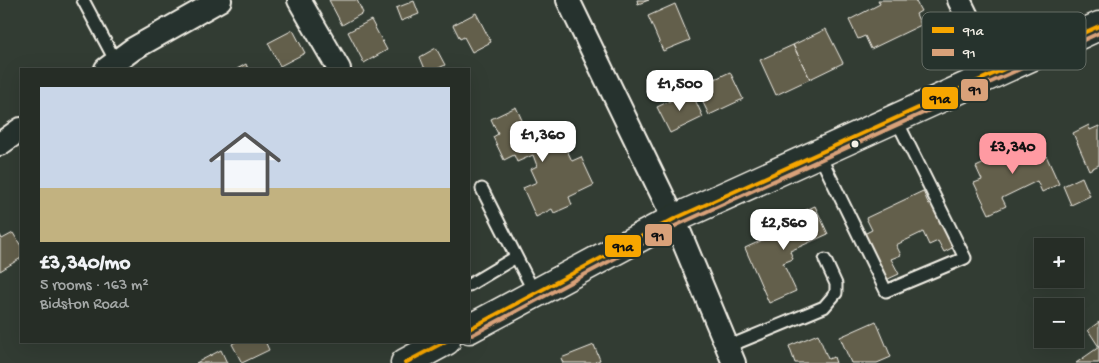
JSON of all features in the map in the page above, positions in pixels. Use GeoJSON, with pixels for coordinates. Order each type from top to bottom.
{"type":"FeatureCollection","features":[{"type":"Feature","properties":{"kind":"main road"},"geometry":{"type":"LineString","coordinates":[[1086,32],[1099,26]]}},
{"type":"Feature","properties":{"kind":"main road"},"geometry":{"type":"LineString","coordinates":[[470,328],[674,219],[1004,70]]}},
{"type":"Feature","properties":{"kind":"main road"},"geometry":{"type":"LineString","coordinates":[[405,363],[442,343]]}},
{"type":"Feature","properties":{"kind":"street"},"geometry":{"type":"LineString","coordinates":[[111,65],[133,49],[220,0]]}},
{"type":"Feature","properties":{"kind":"street"},"geometry":{"type":"LineString","coordinates":[[299,0],[338,68]]}},
{"type":"Feature","properties":{"kind":"street"},"geometry":{"type":"LineString","coordinates":[[568,0],[674,219],[730,355]]}},
{"type":"Feature","properties":{"kind":"street"},"geometry":{"type":"LineString","coordinates":[[959,0],[965,12]]}},
{"type":"Feature","properties":{"kind":"street"},"geometry":{"type":"LineString","coordinates":[[993,70],[995,74]]}},
{"type":"Feature","properties":{"kind":"street"},"geometry":{"type":"LineString","coordinates":[[0,144],[20,130]]}},
{"type":"Feature","properties":{"kind":"lane"},"geometry":{"type":"LineString","coordinates":[[83,0],[111,65]]}},
{"type":"Feature","properties":{"kind":"lane"},"geometry":{"type":"LineString","coordinates":[[819,154],[886,291],[965,258],[896,119]]}},
{"type":"Feature","properties":{"kind":"lane"},"geometry":{"type":"LineString","coordinates":[[482,189],[535,294]]}},
{"type":"Feature","properties":{"kind":"lane"},"geometry":{"type":"LineString","coordinates":[[470,284],[516,258]]}},
{"type":"Feature","properties":{"kind":"lane"},"geometry":{"type":"LineString","coordinates":[[730,355],[824,307],[836,293],[836,284],[826,260]]}},
{"type":"Feature","properties":{"kind":"building"},"geometry":{"type":"Polygon","coordinates":[[[329,0],[357,0],[363,13],[342,25],[329,0]]]}},
{"type":"Feature","properties":{"kind":"building"},"geometry":{"type":"Polygon","coordinates":[[[637,0],[649,0],[638,4],[637,0]]]}},
{"type":"Feature","properties":{"kind":"building"},"geometry":{"type":"Polygon","coordinates":[[[878,0],[915,0],[921,11],[916,14],[921,25],[871,49],[865,36],[858,39],[849,20],[880,4],[878,0]]]}},
{"type":"Feature","properties":{"kind":"building"},"geometry":{"type":"Polygon","coordinates":[[[414,1],[419,14],[401,21],[396,8],[414,1]]]}},
{"type":"Feature","properties":{"kind":"building"},"geometry":{"type":"Polygon","coordinates":[[[675,4],[690,40],[663,51],[648,16],[675,4]]]}},
{"type":"Feature","properties":{"kind":"building"},"geometry":{"type":"Polygon","coordinates":[[[476,13],[491,42],[472,52],[464,37],[460,39],[453,25],[476,13]]]}},
{"type":"Feature","properties":{"kind":"building"},"geometry":{"type":"Polygon","coordinates":[[[371,20],[387,50],[364,63],[348,32],[371,20]]]}},
{"type":"Feature","properties":{"kind":"building"},"geometry":{"type":"Polygon","coordinates":[[[826,29],[843,63],[810,79],[793,45],[826,29]]]}},
{"type":"Feature","properties":{"kind":"building"},"geometry":{"type":"Polygon","coordinates":[[[293,30],[305,53],[280,66],[268,43],[293,30]]]}},
{"type":"Feature","properties":{"kind":"building"},"geometry":{"type":"Polygon","coordinates":[[[793,45],[810,79],[776,95],[760,60],[793,45]]]}},
{"type":"Feature","properties":{"kind":"building"},"geometry":{"type":"Polygon","coordinates":[[[436,48],[445,65],[439,68],[425,68],[420,57],[436,48]]]}},
{"type":"Feature","properties":{"kind":"building"},"geometry":{"type":"Polygon","coordinates":[[[246,64],[248,68],[239,68],[246,64]]]}},
{"type":"Feature","properties":{"kind":"building"},"geometry":{"type":"Polygon","coordinates":[[[730,72],[743,99],[709,115],[696,88],[730,72]]]}},
{"type":"Feature","properties":{"kind":"building"},"geometry":{"type":"Polygon","coordinates":[[[691,91],[703,117],[670,133],[657,107],[691,91]]]}},
{"type":"Feature","properties":{"kind":"building"},"geometry":{"type":"Polygon","coordinates":[[[516,107],[532,142],[542,137],[539,133],[555,126],[556,129],[562,126],[570,143],[565,146],[572,161],[581,157],[594,185],[569,197],[572,205],[554,213],[552,209],[536,217],[523,188],[537,182],[531,169],[537,166],[533,155],[517,162],[514,155],[504,160],[493,137],[498,134],[491,119],[516,107]]]}},
{"type":"Feature","properties":{"kind":"building"},"geometry":{"type":"Polygon","coordinates":[[[1089,125],[1090,130],[1099,126],[1099,165],[1089,170],[1073,133],[1089,125]]]}},
{"type":"Feature","properties":{"kind":"building"},"geometry":{"type":"Polygon","coordinates":[[[1031,141],[1037,154],[1044,151],[1059,184],[1042,192],[1037,181],[1002,198],[1006,206],[989,214],[974,183],[982,180],[976,167],[1031,141]]]}},
{"type":"Feature","properties":{"kind":"building"},"geometry":{"type":"Polygon","coordinates":[[[1082,177],[1090,196],[1071,205],[1063,186],[1082,177]]]}},
{"type":"Feature","properties":{"kind":"building"},"geometry":{"type":"Polygon","coordinates":[[[923,191],[929,205],[935,202],[956,246],[944,252],[938,241],[929,245],[923,232],[896,245],[901,255],[891,259],[899,274],[886,280],[864,234],[872,230],[866,218],[923,191]]]}},
{"type":"Feature","properties":{"kind":"building"},"geometry":{"type":"Polygon","coordinates":[[[815,206],[828,234],[790,251],[793,259],[783,263],[796,291],[769,303],[745,248],[778,233],[774,224],[815,206]]]}},
{"type":"Feature","properties":{"kind":"building"},"geometry":{"type":"Polygon","coordinates":[[[13,233],[20,244],[20,259],[0,271],[0,235],[2,239],[13,233]]]}},
{"type":"Feature","properties":{"kind":"building"},"geometry":{"type":"Polygon","coordinates":[[[876,321],[891,357],[877,363],[851,363],[840,337],[876,321]]]}},
{"type":"Feature","properties":{"kind":"building"},"geometry":{"type":"Polygon","coordinates":[[[1099,322],[1099,347],[1088,330],[1099,322]]]}},
{"type":"Feature","properties":{"kind":"building"},"geometry":{"type":"Polygon","coordinates":[[[818,334],[828,359],[834,357],[836,363],[795,363],[789,346],[818,334]]]}},
{"type":"Feature","properties":{"kind":"building"},"geometry":{"type":"Polygon","coordinates":[[[266,343],[269,350],[242,363],[232,344],[266,343]]]}},
{"type":"Feature","properties":{"kind":"building"},"geometry":{"type":"Polygon","coordinates":[[[594,345],[600,360],[596,363],[563,363],[561,358],[594,345]]]}},
{"type":"Feature","properties":{"kind":"building"},"geometry":{"type":"Polygon","coordinates":[[[1099,347],[1099,363],[1076,363],[1099,347]]]}},
{"type":"Feature","properties":{"kind":"building"},"geometry":{"type":"Polygon","coordinates":[[[221,350],[227,363],[196,363],[221,350]]]}},
{"type":"Feature","properties":{"kind":"transit line","name":"91a"},"geometry":{"type":"LineString","coordinates":[[1086,32],[1099,26]]}},
{"type":"Feature","properties":{"kind":"transit line","name":"91"},"geometry":{"type":"LineString","coordinates":[[1086,39],[1099,33]]}},
{"type":"Feature","properties":{"kind":"transit line","name":"91a"},"geometry":{"type":"LineString","coordinates":[[470,328],[674,219],[1002,70]]}},
{"type":"Feature","properties":{"kind":"transit line","name":"91"},"geometry":{"type":"LineString","coordinates":[[472,335],[677,225],[1018,70]]}},
{"type":"Feature","properties":{"kind":"transit line","name":"91a"},"geometry":{"type":"LineString","coordinates":[[405,363],[442,343]]}}]}
